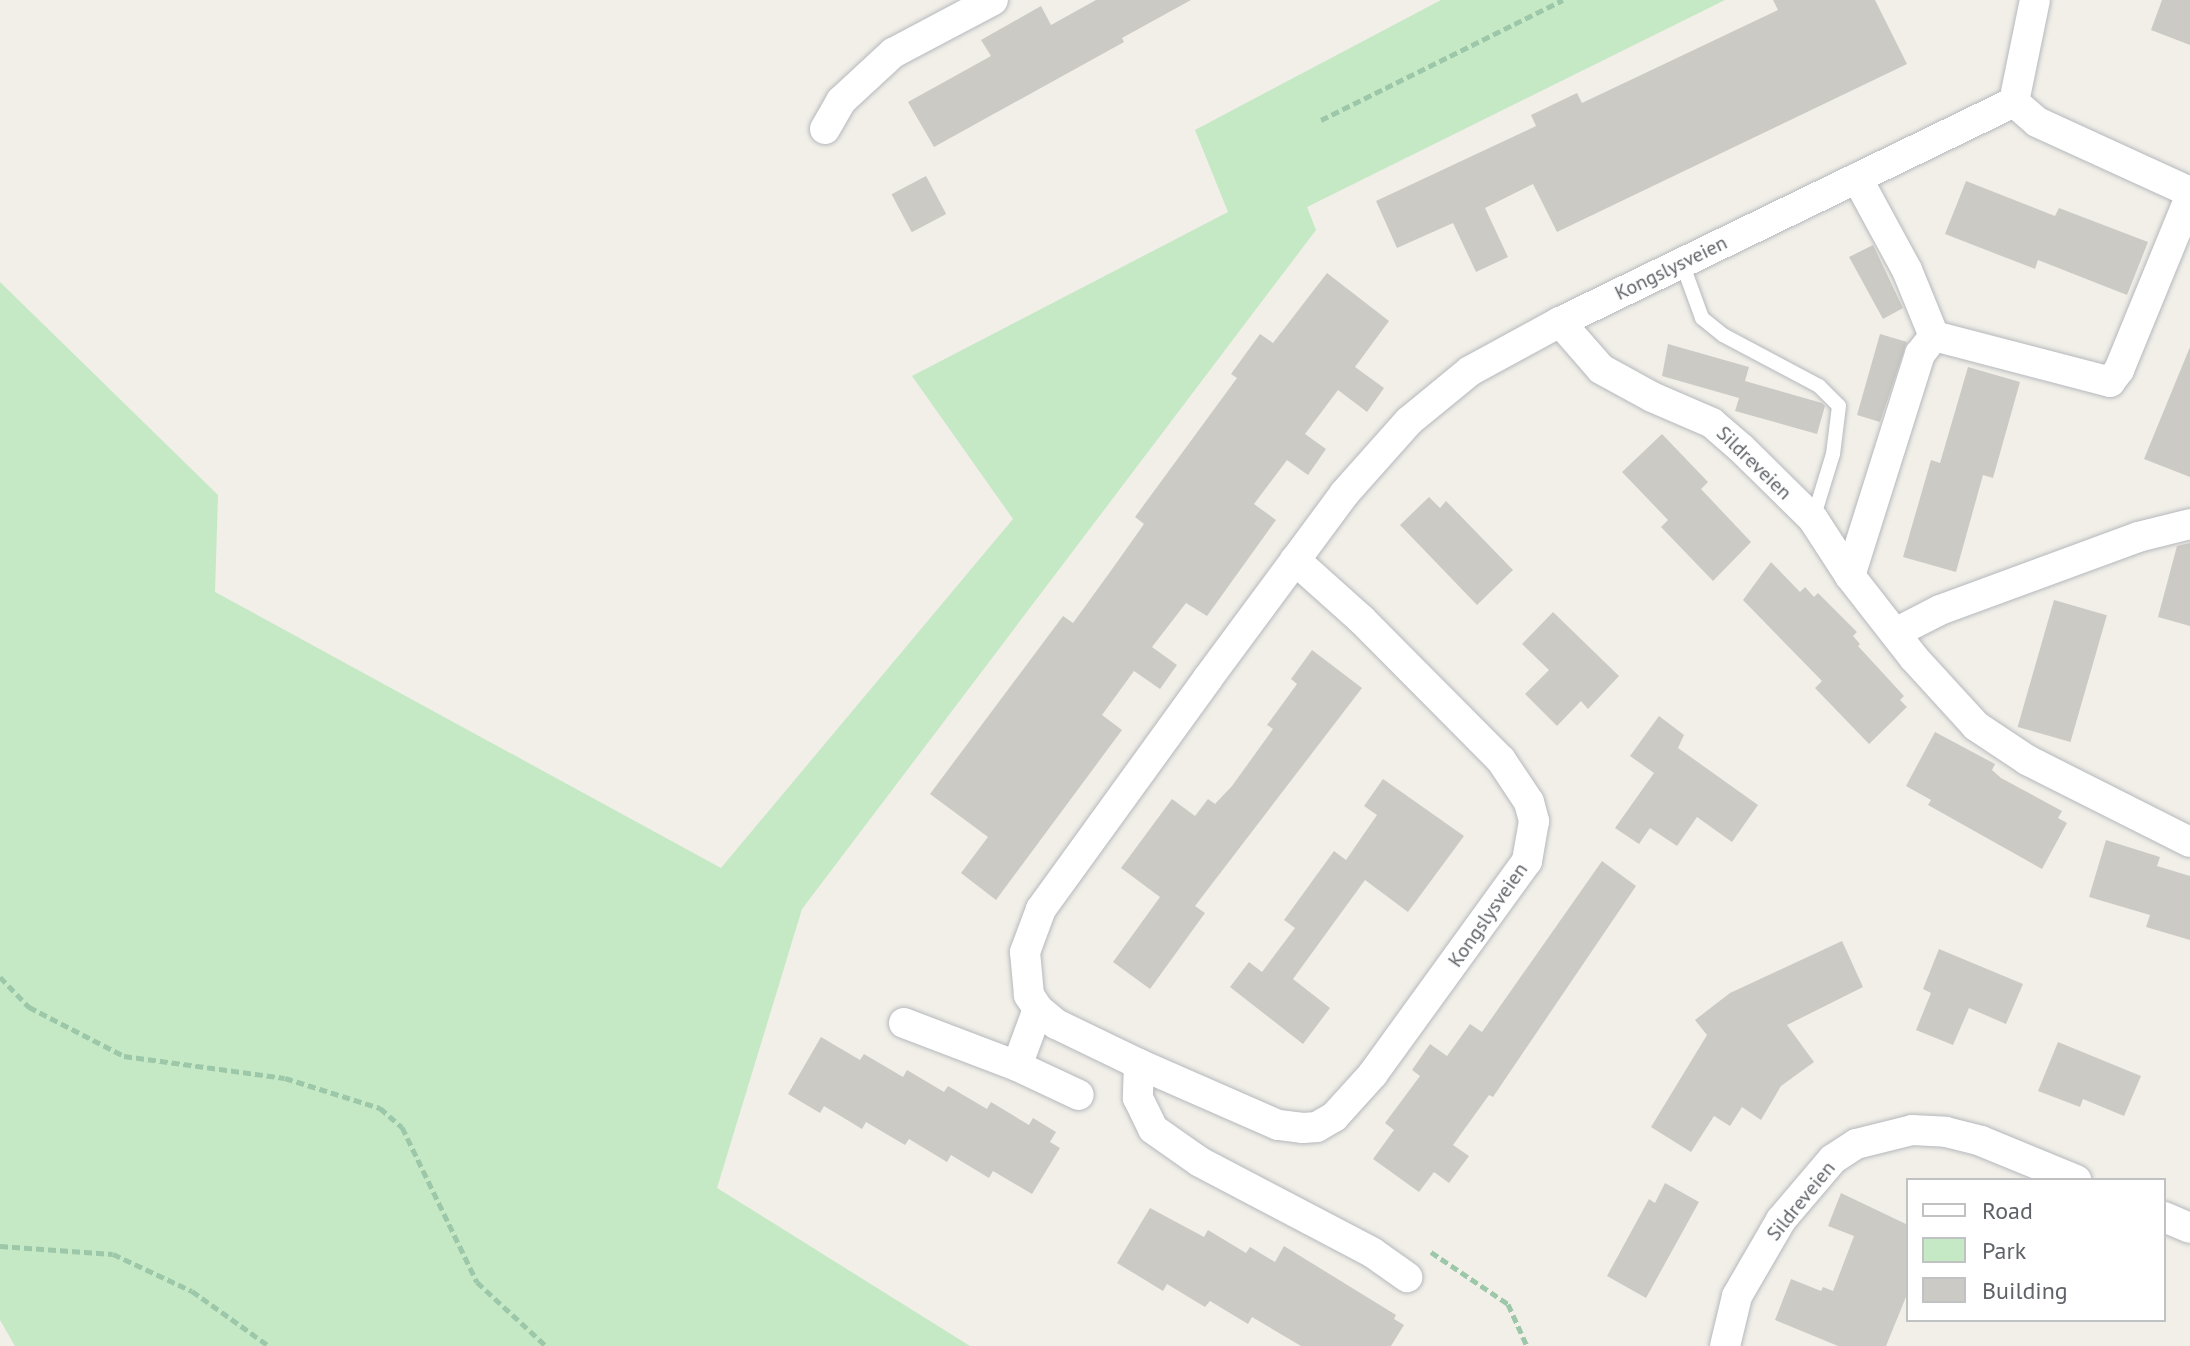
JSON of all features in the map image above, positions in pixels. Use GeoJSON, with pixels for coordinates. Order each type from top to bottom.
{"type":"FeatureCollection","features":[{"type":"Feature","properties":{"kind":"street"},"geometry":{"type":"LineString","coordinates":[[825,129],[841,101],[893,53],[993,0]]}},
{"type":"Feature","properties":{"kind":"street"},"geometry":{"type":"LineString","coordinates":[[1934,336],[2110,382],[2119,370],[2190,195],[2037,122],[2014,102],[2035,0]]}},
{"type":"Feature","properties":{"kind":"street","name":"Kongslysveien"},"geometry":{"type":"LineString","coordinates":[[1295,560],[1361,619],[1501,760],[1529,802],[1534,821],[1533,843],[1527,861],[1503,898],[1373,1074],[1334,1117],[1317,1127],[1278,1125],[1056,1024],[1038,1009],[1029,995],[1025,952],[1041,909],[1295,560],[1344,494],[1409,421],[1470,371],[1560,322],[2014,102]]}},
{"type":"Feature","properties":{"kind":"street"},"geometry":{"type":"LineString","coordinates":[[1857,178],[1907,270],[1934,336]]}},
{"type":"Feature","properties":{"kind":"street","name":"Sildreveien"},"geometry":{"type":"LineString","coordinates":[[1560,322],[1601,369],[1652,397],[1712,423],[1813,519],[1850,576],[1897,632],[1914,658],[1976,726],[2027,760],[2190,842]]}},
{"type":"Feature","properties":{"kind":"street"},"geometry":{"type":"LineString","coordinates":[[1850,576],[1920,354],[1934,336]]}},
{"type":"Feature","properties":{"kind":"street"},"geometry":{"type":"LineString","coordinates":[[1897,632],[1940,610],[2124,542],[2190,524]]}},
{"type":"Feature","properties":{"kind":"street"},"geometry":{"type":"LineString","coordinates":[[1017,1066],[1038,1009]]}},
{"type":"Feature","properties":{"kind":"street"},"geometry":{"type":"LineString","coordinates":[[904,1023],[1017,1066],[1079,1095]]}},
{"type":"Feature","properties":{"kind":"street"},"geometry":{"type":"LineString","coordinates":[[1139,1064],[1138,1098],[1153,1129],[1200,1162],[1373,1253],[1407,1277]]}},
{"type":"Feature","properties":{"kind":"street","name":"Sildreveien"},"geometry":{"type":"LineString","coordinates":[[1725,1346],[1737,1296],[1768,1240],[1833,1159],[1856,1144],[1912,1130],[1946,1132],[1981,1141],[2071,1178]]}},
{"type":"Feature","properties":{"kind":"street"},"geometry":{"type":"LineString","coordinates":[[2166,1218],[2190,1228]]}},
{"type":"Feature","properties":{"kind":"lane"},"geometry":{"type":"LineString","coordinates":[[1682,263],[1702,318],[1723,335],[1819,386],[1839,406],[1833,454],[1813,519]]}},
{"type":"Feature","properties":{"kind":"path"},"geometry":{"type":"LineString","coordinates":[[1321,120],[1563,0]]}},
{"type":"Feature","properties":{"kind":"path"},"geometry":{"type":"LineString","coordinates":[[0,977],[29,1007],[124,1056],[285,1078],[380,1108],[402,1127],[477,1282],[546,1346]]}},
{"type":"Feature","properties":{"kind":"path"},"geometry":{"type":"LineString","coordinates":[[0,1246],[113,1254],[192,1291],[269,1346]]}},
{"type":"Feature","properties":{"kind":"green space"},"geometry":{"type":"Polygon","coordinates":[[[1441,0],[1725,0],[1307,207],[1316,230],[802,909],[717,1188],[970,1346],[15,1346],[0,1320],[0,282],[218,495],[215,592],[721,868],[1013,519],[912,376],[1228,212],[1195,130],[1441,0]]]}},
{"type":"Feature","properties":{"kind":"building"},"geometry":{"type":"Polygon","coordinates":[[[1096,0],[1191,0],[1122,38],[1124,42],[934,147],[908,102],[991,56],[981,40],[1041,6],[1051,25],[1096,0]]]}},
{"type":"Feature","properties":{"kind":"building"},"geometry":{"type":"Polygon","coordinates":[[[1773,0],[1875,0],[1907,64],[1557,232],[1533,184],[1485,208],[1508,257],[1476,272],[1453,223],[1397,248],[1376,201],[1536,126],[1531,115],[1577,93],[1582,103],[1778,10],[1773,0]]]}},
{"type":"Feature","properties":{"kind":"building"},"geometry":{"type":"Polygon","coordinates":[[[2162,0],[2190,0],[2190,45],[2151,30],[2162,0]]]}},
{"type":"Feature","properties":{"kind":"building"},"geometry":{"type":"Polygon","coordinates":[[[926,176],[946,214],[912,232],[892,194],[926,176]]]}},
{"type":"Feature","properties":{"kind":"building"},"geometry":{"type":"Polygon","coordinates":[[[1966,181],[2055,216],[2059,208],[2148,242],[2127,295],[2038,260],[2035,269],[1945,234],[1966,181]]]}},
{"type":"Feature","properties":{"kind":"building"},"geometry":{"type":"Polygon","coordinates":[[[1873,245],[1903,308],[1883,319],[1849,257],[1873,245]]]}},
{"type":"Feature","properties":{"kind":"building"},"geometry":{"type":"Polygon","coordinates":[[[1327,273],[1389,321],[1355,367],[1384,388],[1367,412],[1338,390],[1305,434],[1326,449],[1308,475],[1287,460],[1254,504],[1276,520],[1207,616],[1186,603],[1152,647],[1177,665],[1160,689],[1134,671],[1102,715],[1122,730],[996,900],[961,873],[988,837],[930,794],[1063,616],[1073,623],[1110,572],[1144,524],[1135,517],[1237,378],[1231,374],[1260,334],[1273,343],[1327,273]]]}},
{"type":"Feature","properties":{"kind":"building"},"geometry":{"type":"Polygon","coordinates":[[[1880,334],[1907,342],[1880,422],[1857,415],[1880,334]]]}},
{"type":"Feature","properties":{"kind":"building"},"geometry":{"type":"Polygon","coordinates":[[[1668,344],[1749,367],[1745,381],[1822,403],[1825,406],[1817,434],[1735,411],[1739,398],[1662,376],[1668,344]]]}},
{"type":"Feature","properties":{"kind":"building"},"geometry":{"type":"Polygon","coordinates":[[[2190,347],[2190,477],[2144,459],[2190,347]]]}},
{"type":"Feature","properties":{"kind":"building"},"geometry":{"type":"Polygon","coordinates":[[[1968,367],[2020,382],[1993,478],[1983,475],[1956,572],[1903,557],[1931,460],[1940,463],[1968,367]]]}},
{"type":"Feature","properties":{"kind":"building"},"geometry":{"type":"Polygon","coordinates":[[[1662,434],[1708,482],[1701,489],[1751,542],[1713,581],[1661,527],[1668,520],[1622,472],[1662,434]]]}},
{"type":"Feature","properties":{"kind":"building"},"geometry":{"type":"Polygon","coordinates":[[[1429,497],[1440,508],[1446,501],[1513,570],[1477,605],[1400,525],[1429,497]]]}},
{"type":"Feature","properties":{"kind":"building"},"geometry":{"type":"Polygon","coordinates":[[[2190,543],[2190,626],[2158,617],[2177,546],[2190,543]]]}},
{"type":"Feature","properties":{"kind":"building"},"geometry":{"type":"Polygon","coordinates":[[[1771,562],[1800,592],[1805,587],[1814,597],[1818,593],[1857,632],[1853,636],[1860,644],[1858,646],[1904,696],[1900,700],[1907,707],[1869,744],[1815,688],[1822,681],[1743,600],[1771,562]]]}},
{"type":"Feature","properties":{"kind":"building"},"geometry":{"type":"Polygon","coordinates":[[[2054,600],[2107,615],[2070,742],[2018,727],[2054,600]]]}},
{"type":"Feature","properties":{"kind":"building"},"geometry":{"type":"Polygon","coordinates":[[[1553,612],[1619,676],[1588,709],[1581,701],[1557,726],[1525,694],[1549,670],[1522,644],[1553,612]]]}},
{"type":"Feature","properties":{"kind":"building"},"geometry":{"type":"Polygon","coordinates":[[[1312,650],[1362,688],[1195,906],[1205,913],[1150,989],[1113,962],[1160,897],[1121,868],[1172,799],[1195,816],[1208,799],[1215,804],[1232,786],[1273,729],[1267,725],[1297,684],[1291,679],[1312,650]]]}},
{"type":"Feature","properties":{"kind":"building"},"geometry":{"type":"Polygon","coordinates":[[[1659,716],[1684,735],[1678,748],[1758,805],[1732,842],[1697,817],[1677,846],[1650,828],[1639,844],[1615,828],[1654,773],[1630,756],[1659,716]]]}},
{"type":"Feature","properties":{"kind":"building"},"geometry":{"type":"Polygon","coordinates":[[[1935,732],[1995,764],[1992,770],[2001,778],[2062,811],[2058,818],[2067,823],[2042,869],[1928,805],[1931,800],[1906,786],[1935,732]]]}},
{"type":"Feature","properties":{"kind":"building"},"geometry":{"type":"Polygon","coordinates":[[[1383,779],[1464,836],[1408,912],[1365,880],[1293,979],[1330,1008],[1303,1044],[1230,987],[1249,962],[1262,972],[1295,928],[1284,920],[1334,851],[1346,860],[1377,815],[1364,806],[1383,779]]]}},
{"type":"Feature","properties":{"kind":"building"},"geometry":{"type":"Polygon","coordinates":[[[2106,840],[2160,857],[2157,866],[2190,876],[2190,940],[2146,927],[2150,915],[2089,897],[2106,840]]]}},
{"type":"Feature","properties":{"kind":"building"},"geometry":{"type":"Polygon","coordinates":[[[1602,861],[1636,886],[1493,1097],[1489,1095],[1453,1145],[1469,1156],[1449,1183],[1434,1172],[1419,1192],[1373,1159],[1394,1130],[1385,1123],[1420,1076],[1412,1070],[1430,1044],[1447,1056],[1470,1024],[1482,1032],[1602,861]]]}},
{"type":"Feature","properties":{"kind":"building"},"geometry":{"type":"Polygon","coordinates":[[[1842,941],[1863,987],[1787,1025],[1814,1062],[1781,1086],[1761,1120],[1742,1107],[1730,1126],[1714,1116],[1691,1152],[1651,1127],[1707,1035],[1695,1020],[1730,993],[1842,941]]]}},
{"type":"Feature","properties":{"kind":"building"},"geometry":{"type":"Polygon","coordinates":[[[1939,949],[2023,984],[2006,1024],[1969,1008],[1953,1045],[1916,1030],[1931,993],[1923,989],[1939,949]]]}},
{"type":"Feature","properties":{"kind":"building"},"geometry":{"type":"Polygon","coordinates":[[[821,1037],[860,1060],[864,1054],[903,1077],[907,1070],[944,1092],[948,1086],[987,1109],[991,1102],[1029,1125],[1033,1118],[1056,1132],[1050,1142],[1060,1148],[1032,1194],[993,1171],[989,1178],[951,1155],[947,1162],[909,1139],[905,1145],[866,1122],[862,1129],[824,1106],[820,1113],[788,1094],[821,1037]]]}},
{"type":"Feature","properties":{"kind":"building"},"geometry":{"type":"Polygon","coordinates":[[[2058,1042],[2141,1076],[2124,1116],[2083,1099],[2080,1107],[2038,1091],[2058,1042]]]}},
{"type":"Feature","properties":{"kind":"building"},"geometry":{"type":"Polygon","coordinates":[[[1665,1183],[1699,1202],[1646,1298],[1607,1276],[1649,1199],[1655,1203],[1665,1183]]]}},
{"type":"Feature","properties":{"kind":"building"},"geometry":{"type":"Polygon","coordinates":[[[1841,1193],[1906,1224],[1906,1297],[1886,1346],[1838,1346],[1775,1320],[1791,1279],[1821,1291],[1823,1287],[1833,1291],[1854,1236],[1828,1226],[1841,1193]]]}},
{"type":"Feature","properties":{"kind":"building"},"geometry":{"type":"Polygon","coordinates":[[[1150,1208],[1204,1237],[1208,1230],[1246,1253],[1250,1247],[1275,1262],[1284,1246],[1396,1315],[1394,1319],[1404,1325],[1391,1346],[1301,1346],[1252,1317],[1248,1324],[1210,1301],[1205,1307],[1167,1284],[1163,1291],[1117,1263],[1150,1208]]]}}]}
